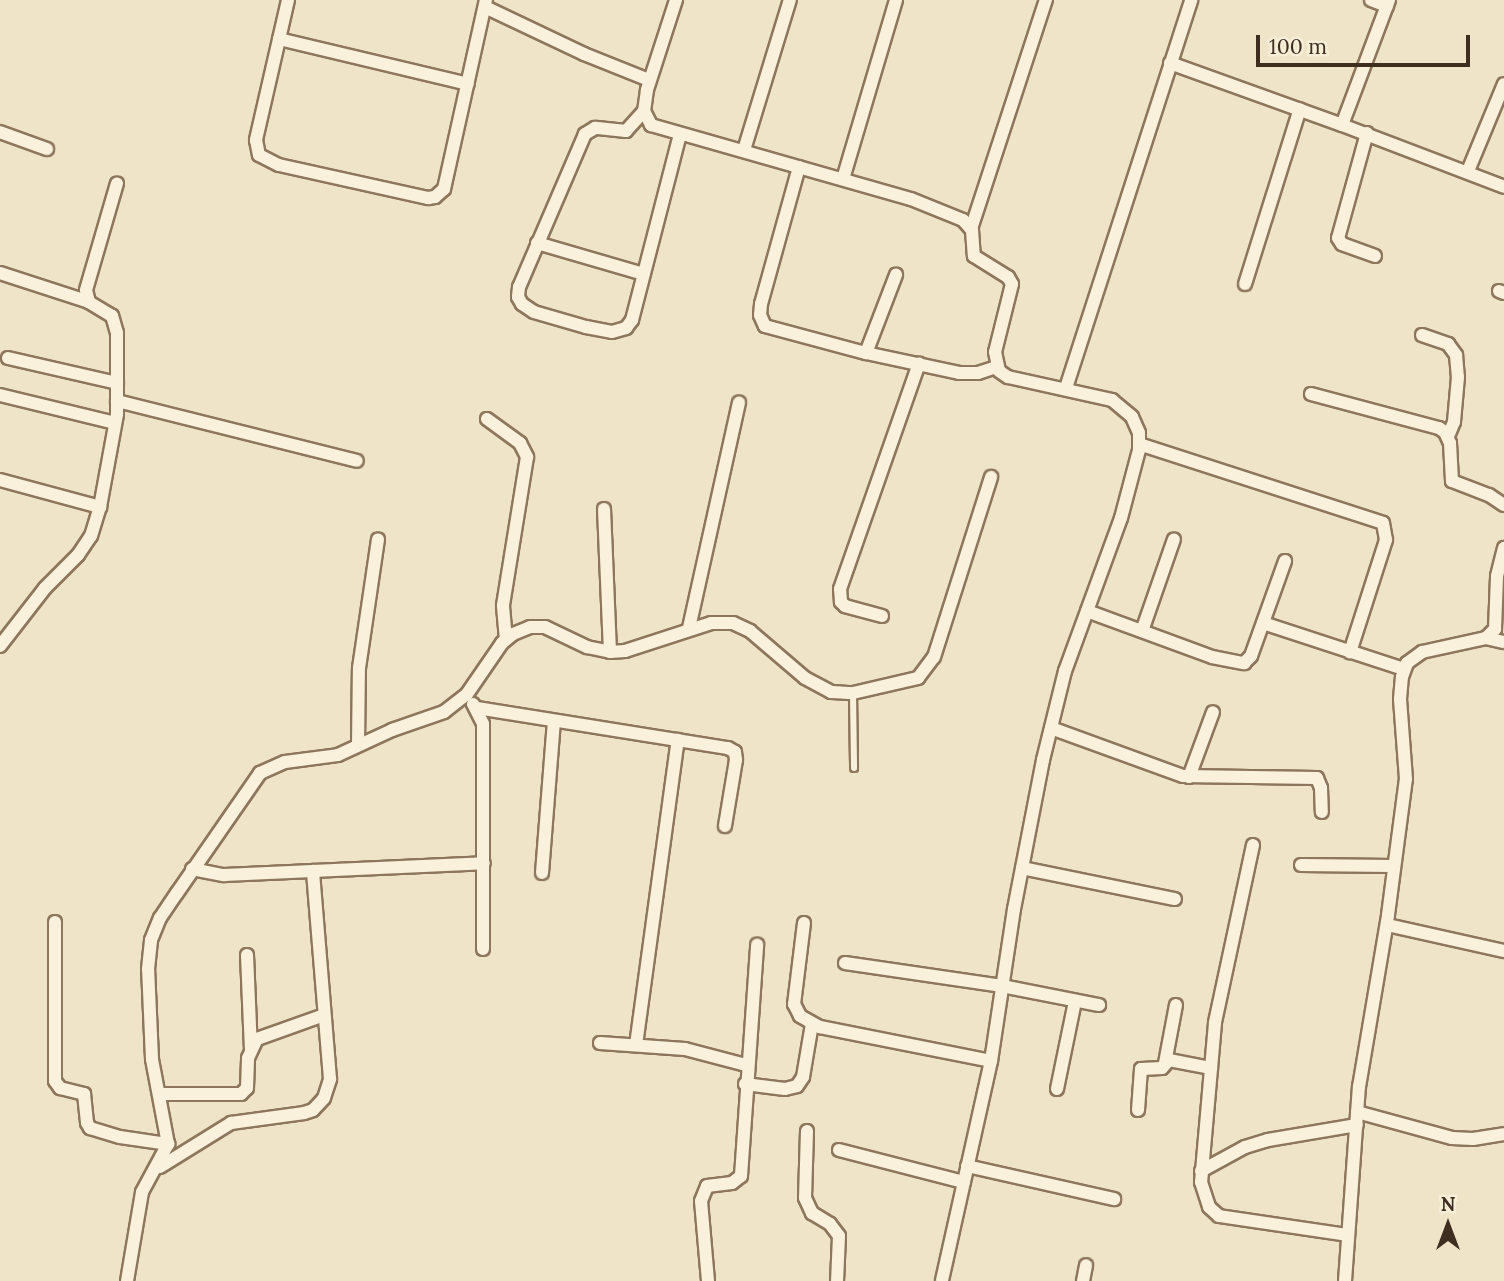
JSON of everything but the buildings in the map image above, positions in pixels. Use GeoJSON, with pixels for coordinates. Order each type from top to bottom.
{"type":"FeatureCollection","features":[{"type":"Feature","properties":{"kind":"street"},"geometry":{"type":"LineString","coordinates":[[288,0],[256,147],[263,159],[279,165],[435,197],[444,189],[486,3],[584,54],[649,80]]}},
{"type":"Feature","properties":{"kind":"street"},"geometry":{"type":"LineString","coordinates":[[676,0],[649,80],[644,111],[650,125],[911,199],[963,220],[971,229]]}},
{"type":"Feature","properties":{"kind":"street"},"geometry":{"type":"LineString","coordinates":[[744,150],[790,0]]}},
{"type":"Feature","properties":{"kind":"street"},"geometry":{"type":"LineString","coordinates":[[843,179],[896,0]]}},
{"type":"Feature","properties":{"kind":"street"},"geometry":{"type":"LineString","coordinates":[[942,1281],[991,1061],[1022,868],[1051,728],[1065,671],[1121,518],[1139,444],[1136,423],[1121,405],[1066,388],[1008,377],[996,367],[995,352],[1013,284],[1008,277],[974,256],[971,229],[1046,0]]}},
{"type":"Feature","properties":{"kind":"street"},"geometry":{"type":"LineString","coordinates":[[1066,388],[1191,0]]}},
{"type":"Feature","properties":{"kind":"street"},"geometry":{"type":"LineString","coordinates":[[1342,125],[1388,3],[1371,0]]}},
{"type":"Feature","properties":{"kind":"street"},"geometry":{"type":"LineString","coordinates":[[279,38],[468,84]]}},
{"type":"Feature","properties":{"kind":"street"},"geometry":{"type":"LineString","coordinates":[[1170,64],[1367,133],[1504,187]]}},
{"type":"Feature","properties":{"kind":"street"},"geometry":{"type":"LineString","coordinates":[[1468,172],[1504,84]]}},
{"type":"Feature","properties":{"kind":"street"},"geometry":{"type":"LineString","coordinates":[[1245,284],[1300,109]]}},
{"type":"Feature","properties":{"kind":"street"},"geometry":{"type":"LineString","coordinates":[[644,111],[626,131],[595,128],[588,130],[537,243],[518,297],[534,312],[612,332],[626,328],[632,320],[680,135]]}},
{"type":"Feature","properties":{"kind":"street"},"geometry":{"type":"LineString","coordinates":[[0,132],[47,149]]}},
{"type":"Feature","properties":{"kind":"street"},"geometry":{"type":"LineString","coordinates":[[1367,133],[1338,238],[1342,244],[1375,256]]}},
{"type":"Feature","properties":{"kind":"street"},"geometry":{"type":"LineString","coordinates":[[799,167],[761,304],[762,321],[771,327],[866,354],[969,374],[996,367]]}},
{"type":"Feature","properties":{"kind":"street"},"geometry":{"type":"LineString","coordinates":[[89,302],[87,285],[117,183]]}},
{"type":"Feature","properties":{"kind":"street"},"geometry":{"type":"LineString","coordinates":[[537,243],[643,274]]}},
{"type":"Feature","properties":{"kind":"street"},"geometry":{"type":"LineString","coordinates":[[0,273],[89,302],[112,317],[116,326],[117,383],[116,423],[100,507],[91,536],[78,555],[45,587],[0,646]]}},
{"type":"Feature","properties":{"kind":"street"},"geometry":{"type":"LineString","coordinates":[[866,354],[896,275]]}},
{"type":"Feature","properties":{"kind":"street"},"geometry":{"type":"LineString","coordinates":[[1422,335],[1448,344],[1457,355],[1454,422],[1448,436],[1452,481],[1489,495],[1504,505]]}},
{"type":"Feature","properties":{"kind":"street"},"geometry":{"type":"LineString","coordinates":[[8,358],[117,383]]}},
{"type":"Feature","properties":{"kind":"street"},"geometry":{"type":"LineString","coordinates":[[882,617],[845,606],[841,602],[840,589],[919,363]]}},
{"type":"Feature","properties":{"kind":"street"},"geometry":{"type":"LineString","coordinates":[[1311,394],[1425,423],[1439,428],[1448,436]]}},
{"type":"Feature","properties":{"kind":"street"},"geometry":{"type":"LineString","coordinates":[[0,395],[116,423]]}},
{"type":"Feature","properties":{"kind":"street"},"geometry":{"type":"LineString","coordinates":[[117,401],[357,461]]}},
{"type":"Feature","properties":{"kind":"street"},"geometry":{"type":"LineString","coordinates":[[689,628],[739,402]]}},
{"type":"Feature","properties":{"kind":"street"},"geometry":{"type":"LineString","coordinates":[[487,419],[520,443],[527,457],[503,607],[506,639]]}},
{"type":"Feature","properties":{"kind":"street"},"geometry":{"type":"LineString","coordinates":[[1139,444],[1383,523],[1387,534],[1384,549],[1350,652]]}},
{"type":"Feature","properties":{"kind":"street"},"geometry":{"type":"LineString","coordinates":[[127,1281],[142,1192],[168,1144],[152,1059],[149,952],[160,918],[260,773],[285,762],[338,755],[444,712],[463,698],[506,639],[521,630],[545,627],[587,647],[610,652],[625,651],[689,628],[722,622],[743,626],[820,687],[831,692],[853,693],[918,678],[930,665],[991,477]]}},
{"type":"Feature","properties":{"kind":"street"},"geometry":{"type":"LineString","coordinates":[[0,480],[100,507]]}},
{"type":"Feature","properties":{"kind":"street"},"geometry":{"type":"LineString","coordinates":[[604,509],[610,652]]}},
{"type":"Feature","properties":{"kind":"street"},"geometry":{"type":"LineString","coordinates":[[358,745],[359,668],[378,538]]}},
{"type":"Feature","properties":{"kind":"street"},"geometry":{"type":"LineString","coordinates":[[1142,631],[1174,538]]}},
{"type":"Feature","properties":{"kind":"street"},"geometry":{"type":"LineString","coordinates":[[1486,638],[1496,624],[1497,576],[1504,548]]}},
{"type":"Feature","properties":{"kind":"street"},"geometry":{"type":"LineString","coordinates":[[1087,611],[1212,657],[1240,663],[1251,656],[1285,561]]}},
{"type":"Feature","properties":{"kind":"street"},"geometry":{"type":"LineString","coordinates":[[1263,623],[1404,669]]}},
{"type":"Feature","properties":{"kind":"street"},"geometry":{"type":"LineString","coordinates":[[1345,1281],[1357,1112],[1387,925],[1406,779],[1400,699],[1404,669],[1407,663],[1422,652],[1486,638],[1504,642]]}},
{"type":"Feature","properties":{"kind":"street"},"geometry":{"type":"LineString","coordinates":[[463,698],[477,708],[728,748],[735,752],[725,826]]}},
{"type":"Feature","properties":{"kind":"street"},"geometry":{"type":"LineString","coordinates":[[477,708],[483,724],[483,949]]}},
{"type":"Feature","properties":{"kind":"street"},"geometry":{"type":"LineString","coordinates":[[1189,777],[1213,712]]}},
{"type":"Feature","properties":{"kind":"street"},"geometry":{"type":"LineString","coordinates":[[542,873],[554,721]]}},
{"type":"Feature","properties":{"kind":"street"},"geometry":{"type":"LineString","coordinates":[[1051,728],[1189,777],[1317,778],[1321,784],[1322,812]]}},
{"type":"Feature","properties":{"kind":"street"},"geometry":{"type":"LineString","coordinates":[[636,1045],[678,740]]}},
{"type":"Feature","properties":{"kind":"street"},"geometry":{"type":"LineString","coordinates":[[1254,845],[1215,1023],[1201,1171],[1205,1197],[1213,1212],[1219,1216],[1348,1235]]}},
{"type":"Feature","properties":{"kind":"street"},"geometry":{"type":"LineString","coordinates":[[192,870],[224,875],[484,863]]}},
{"type":"Feature","properties":{"kind":"street"},"geometry":{"type":"LineString","coordinates":[[1301,865],[1393,866]]}},
{"type":"Feature","properties":{"kind":"street"},"geometry":{"type":"LineString","coordinates":[[1022,868],[1175,899]]}},
{"type":"Feature","properties":{"kind":"street"},"geometry":{"type":"LineString","coordinates":[[153,1171],[231,1123],[304,1113],[320,1104],[330,1079],[313,871]]}},
{"type":"Feature","properties":{"kind":"street"},"geometry":{"type":"LineString","coordinates":[[55,922],[55,1081],[60,1088],[84,1094],[90,1128],[113,1136],[168,1144]]}},
{"type":"Feature","properties":{"kind":"street"},"geometry":{"type":"LineString","coordinates":[[804,923],[794,1004],[800,1016],[813,1024],[991,1061]]}},
{"type":"Feature","properties":{"kind":"street"},"geometry":{"type":"LineString","coordinates":[[1387,925],[1504,951]]}},
{"type":"Feature","properties":{"kind":"street"},"geometry":{"type":"LineString","coordinates":[[708,1281],[701,1201],[707,1186],[732,1183],[741,1176],[746,1065],[757,945]]}},
{"type":"Feature","properties":{"kind":"street"},"geometry":{"type":"LineString","coordinates":[[160,1094],[241,1094],[247,1088],[251,1049],[247,956]]}},
{"type":"Feature","properties":{"kind":"street"},"geometry":{"type":"LineString","coordinates":[[845,963],[1002,986],[1098,1006]]}},
{"type":"Feature","properties":{"kind":"street"},"geometry":{"type":"LineString","coordinates":[[1057,1089],[1074,1001]]}},
{"type":"Feature","properties":{"kind":"street"},"geometry":{"type":"LineString","coordinates":[[1138,1110],[1139,1072],[1144,1067],[1162,1068],[1165,1063],[1176,1005]]}},
{"type":"Feature","properties":{"kind":"street"},"geometry":{"type":"LineString","coordinates":[[251,1049],[263,1036],[324,1015]]}},
{"type":"Feature","properties":{"kind":"street"},"geometry":{"type":"LineString","coordinates":[[746,1084],[785,1089],[797,1086],[803,1077],[813,1024]]}},
{"type":"Feature","properties":{"kind":"street"},"geometry":{"type":"LineString","coordinates":[[600,1043],[685,1049],[746,1065]]}},
{"type":"Feature","properties":{"kind":"street"},"geometry":{"type":"LineString","coordinates":[[1165,1063],[1172,1061],[1211,1068]]}},
{"type":"Feature","properties":{"kind":"street"},"geometry":{"type":"LineString","coordinates":[[1357,1112],[1407,1128],[1452,1138],[1473,1139],[1504,1134]]}},
{"type":"Feature","properties":{"kind":"street"},"geometry":{"type":"LineString","coordinates":[[1201,1171],[1245,1147],[1268,1140],[1357,1125]]}},
{"type":"Feature","properties":{"kind":"street"},"geometry":{"type":"LineString","coordinates":[[807,1131],[805,1198],[812,1213],[830,1224],[839,1236],[837,1281]]}},
{"type":"Feature","properties":{"kind":"street"},"geometry":{"type":"LineString","coordinates":[[839,1150],[964,1182]]}},
{"type":"Feature","properties":{"kind":"street"},"geometry":{"type":"LineString","coordinates":[[967,1166],[1114,1199]]}},
{"type":"Feature","properties":{"kind":"street"},"geometry":{"type":"LineString","coordinates":[[1083,1281],[1086,1265]]}},
{"type":"Feature","properties":{"kind":"lane"},"geometry":{"type":"LineString","coordinates":[[853,693],[854,768]]}}]}
